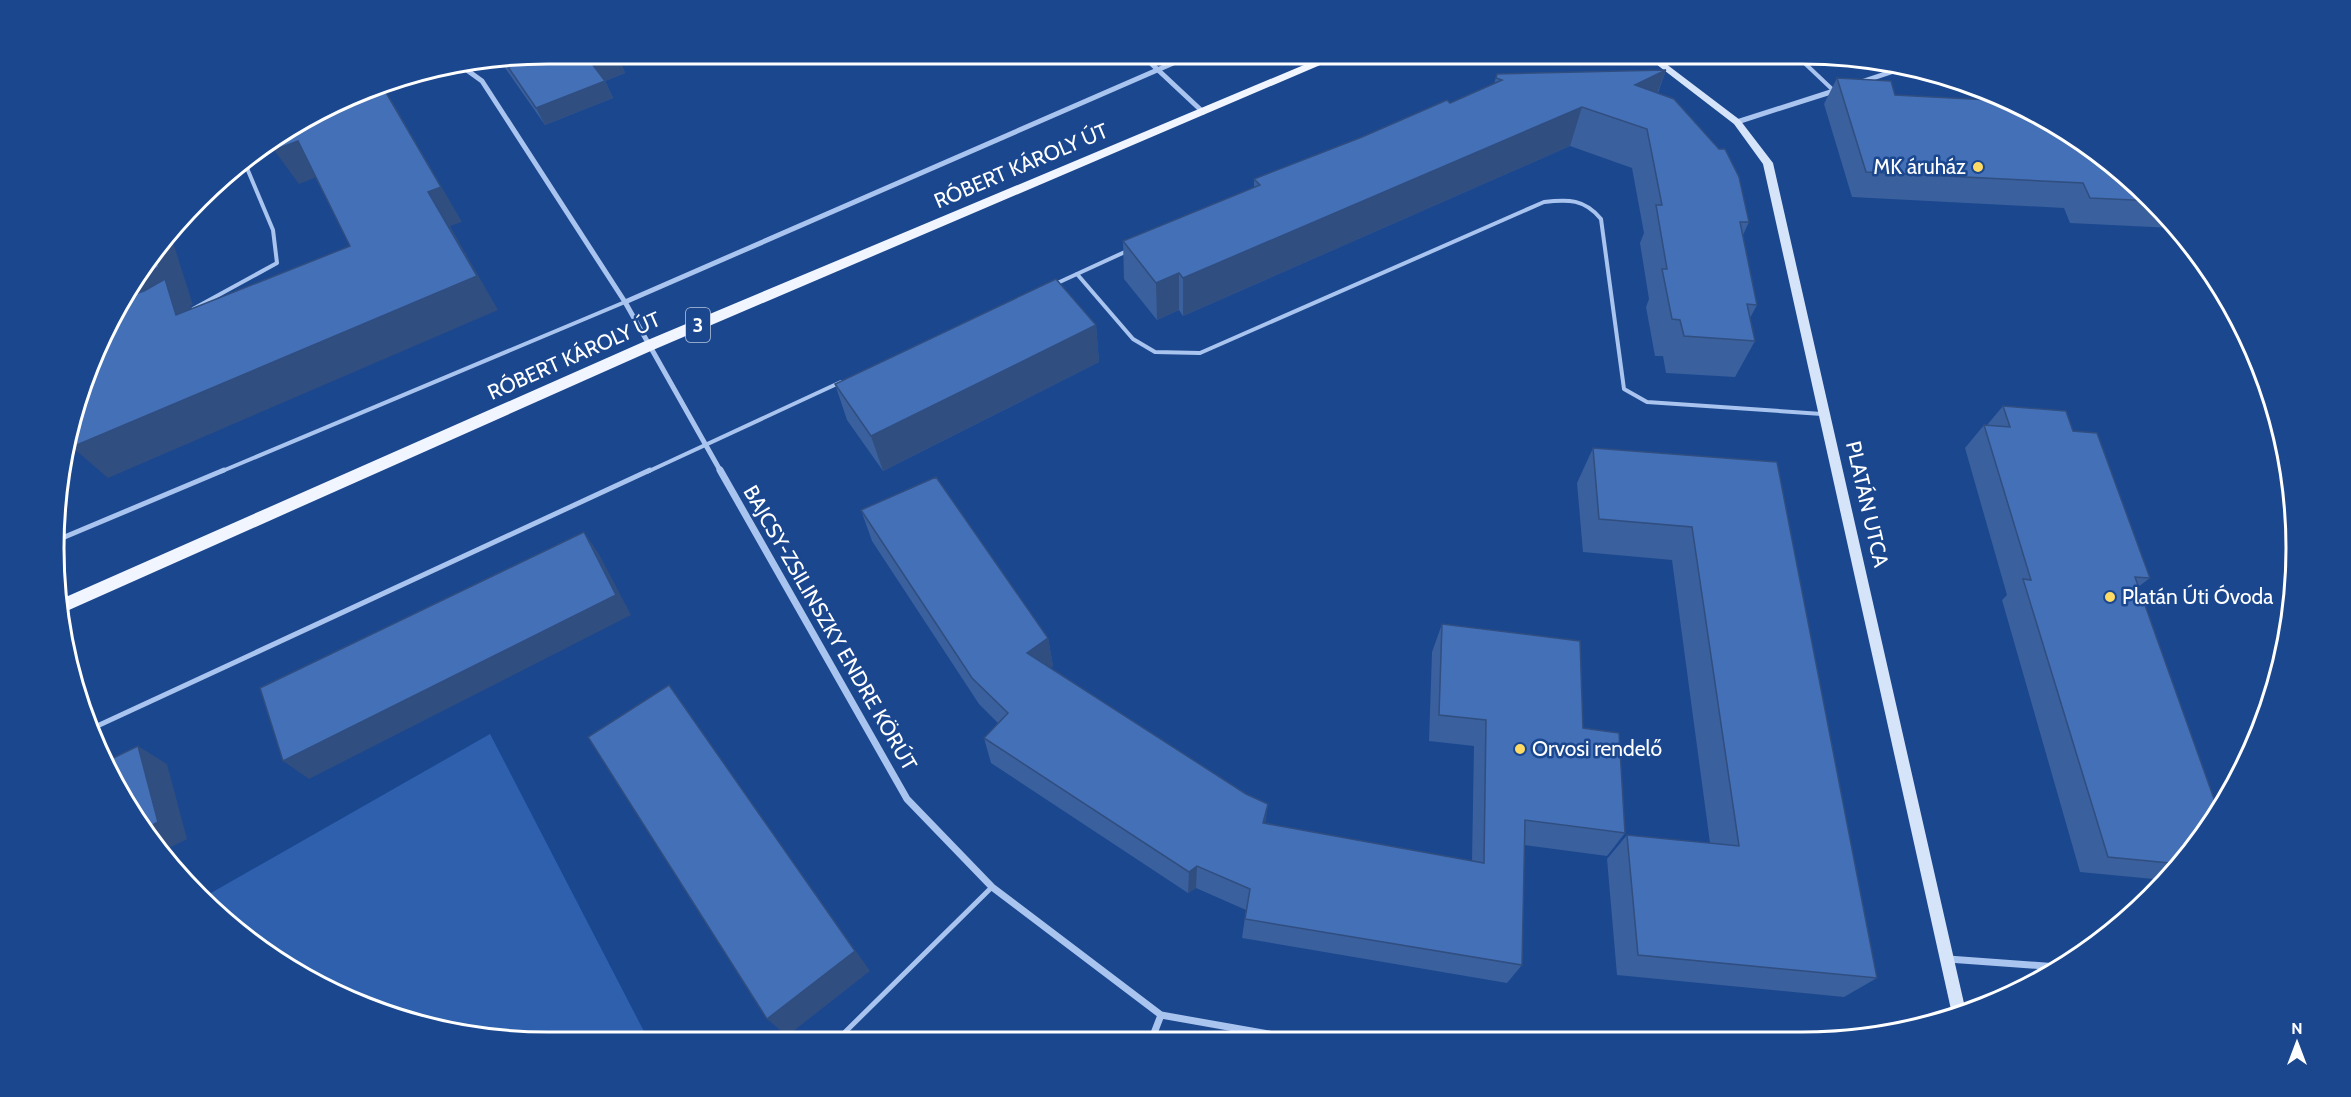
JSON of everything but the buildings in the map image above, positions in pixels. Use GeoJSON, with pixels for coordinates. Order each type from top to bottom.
{"type":"FeatureCollection","features":[{"type":"Feature","properties":{"kind":"main road","name":"RÓBERT KÁROLY ÚT"},"geometry":{"type":"LineString","coordinates":[[68,603],[648,346],[1316,64]]}},
{"type":"Feature","properties":{"kind":"street"},"geometry":{"type":"LineString","coordinates":[[1153,64],[1203,112]]}},
{"type":"Feature","properties":{"kind":"street"},"geometry":{"type":"LineString","coordinates":[[625,302],[1171,64]]}},
{"type":"Feature","properties":{"kind":"street","name":"PLATÁN UTCA"},"geometry":{"type":"LineString","coordinates":[[1660,64],[1737,122],[1768,163],[1958,1007]]}},
{"type":"Feature","properties":{"kind":"street","name":"BAJCSY-ZSILINSZKY ENDRE KÖRÚT"},"geometry":{"type":"LineString","coordinates":[[469,72],[482,81],[625,302],[907,799],[992,887],[1161,1015],[1257,1032]]}},
{"type":"Feature","properties":{"kind":"street"},"geometry":{"type":"LineString","coordinates":[[1855,84],[1889,73]]}},
{"type":"Feature","properties":{"kind":"street"},"geometry":{"type":"LineString","coordinates":[[1737,122],[1844,87]]}},
{"type":"Feature","properties":{"kind":"street"},"geometry":{"type":"LineString","coordinates":[[1948,959],[2047,966]]}},
{"type":"Feature","properties":{"kind":"street"},"geometry":{"type":"LineString","coordinates":[[1154,1032],[1161,1015]]}},
{"type":"Feature","properties":{"kind":"lane"},"geometry":{"type":"LineString","coordinates":[[1806,64],[1834,91]]}},
{"type":"Feature","properties":{"kind":"lane"},"geometry":{"type":"LineString","coordinates":[[184,314],[277,263],[273,230],[248,170]]}},
{"type":"Feature","properties":{"kind":"lane"},"geometry":{"type":"LineString","coordinates":[[1077,274],[1133,339],[1155,352],[1200,353],[1544,202],[1571,199],[1592,206],[1601,219],[1624,389],[1647,402],[1825,414]]}},
{"type":"Feature","properties":{"kind":"lane"},"geometry":{"type":"LineString","coordinates":[[1045,288],[1131,249]]}},
{"type":"Feature","properties":{"kind":"lane"},"geometry":{"type":"LineString","coordinates":[[65,537],[625,302]]}},
{"type":"Feature","properties":{"kind":"lane"},"geometry":{"type":"LineString","coordinates":[[98,726],[843,381]]}},
{"type":"Feature","properties":{"kind":"lane"},"geometry":{"type":"LineString","coordinates":[[845,1032],[992,887]]}},
{"type":"Feature","properties":{"kind":"shaded area"},"geometry":{"type":"Polygon","coordinates":[[[490,734],[644,1032],[548,1032],[485,1028],[423,1016],[393,1007],[334,983],[306,968],[254,932],[209,894],[490,734]]]}},
{"type":"Feature","properties":{"kind":"place","name":"MK áruház"},"geometry":{"type":"Point","coordinates":[1978,167]}},
{"type":"Feature","properties":{"kind":"place","name":"Platán Úti Óvoda"},"geometry":{"type":"Point","coordinates":[2110,597]}},
{"type":"Feature","properties":{"kind":"place","name":"Orvosi rendelő"},"geometry":{"type":"Point","coordinates":[1520,749]}}]}
